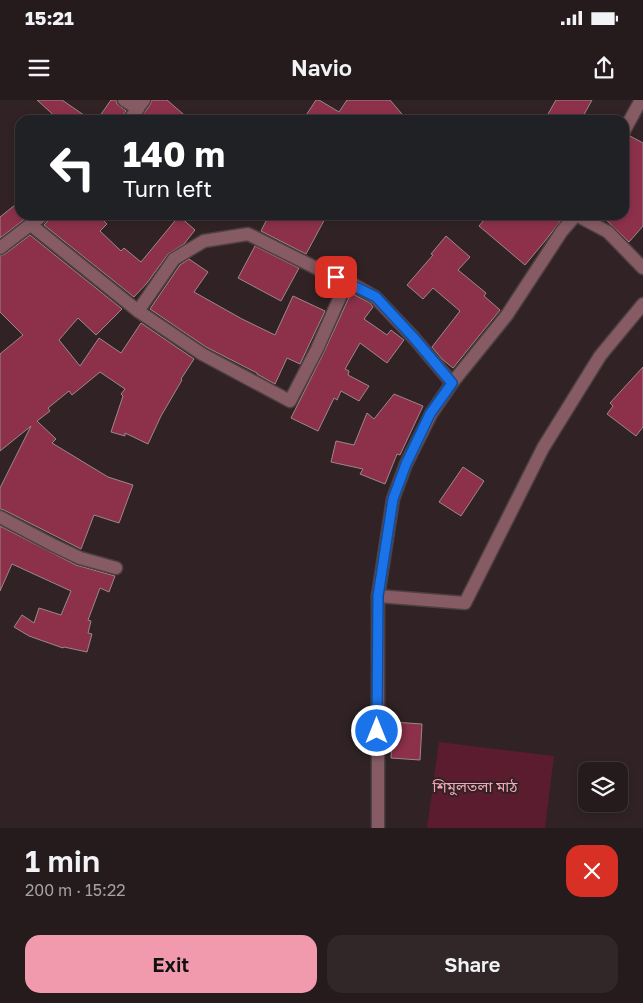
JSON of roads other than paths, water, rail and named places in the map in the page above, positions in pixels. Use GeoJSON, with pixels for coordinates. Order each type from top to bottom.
{"type":"FeatureCollection","features":[{"type":"Feature","properties":{"kind":"street"},"geometry":{"type":"LineString","coordinates":[[124,100],[141,104],[133,115]]}},
{"type":"Feature","properties":{"kind":"street"},"geometry":{"type":"LineString","coordinates":[[629,122],[641,100]]}},
{"type":"Feature","properties":{"kind":"street"},"geometry":{"type":"LineString","coordinates":[[0,248],[37,220]]}},
{"type":"Feature","properties":{"kind":"street"},"geometry":{"type":"LineString","coordinates":[[378,828],[378,596],[393,499],[406,464],[430,414],[452,383],[507,315],[562,231],[572,220]]}},
{"type":"Feature","properties":{"kind":"street"},"geometry":{"type":"LineString","coordinates":[[585,220],[608,232],[643,268]]}},
{"type":"Feature","properties":{"kind":"street"},"geometry":{"type":"LineString","coordinates":[[31,225],[138,311],[202,354],[290,402],[317,350],[346,281]]}},
{"type":"Feature","properties":{"kind":"street"},"geometry":{"type":"LineString","coordinates":[[138,311],[174,259],[204,241],[248,234],[376,297],[452,383]]}},
{"type":"Feature","properties":{"kind":"street"},"geometry":{"type":"LineString","coordinates":[[378,596],[465,603],[543,448],[600,356],[643,304]]}},
{"type":"Feature","properties":{"kind":"street"},"geometry":{"type":"LineString","coordinates":[[0,517],[80,558],[116,568]]}},
{"type":"Feature","properties":{"kind":"park label","name":"শিমুলতলা মাঠ"},"geometry":{"type":"Point","coordinates":[475,787]}}]}
